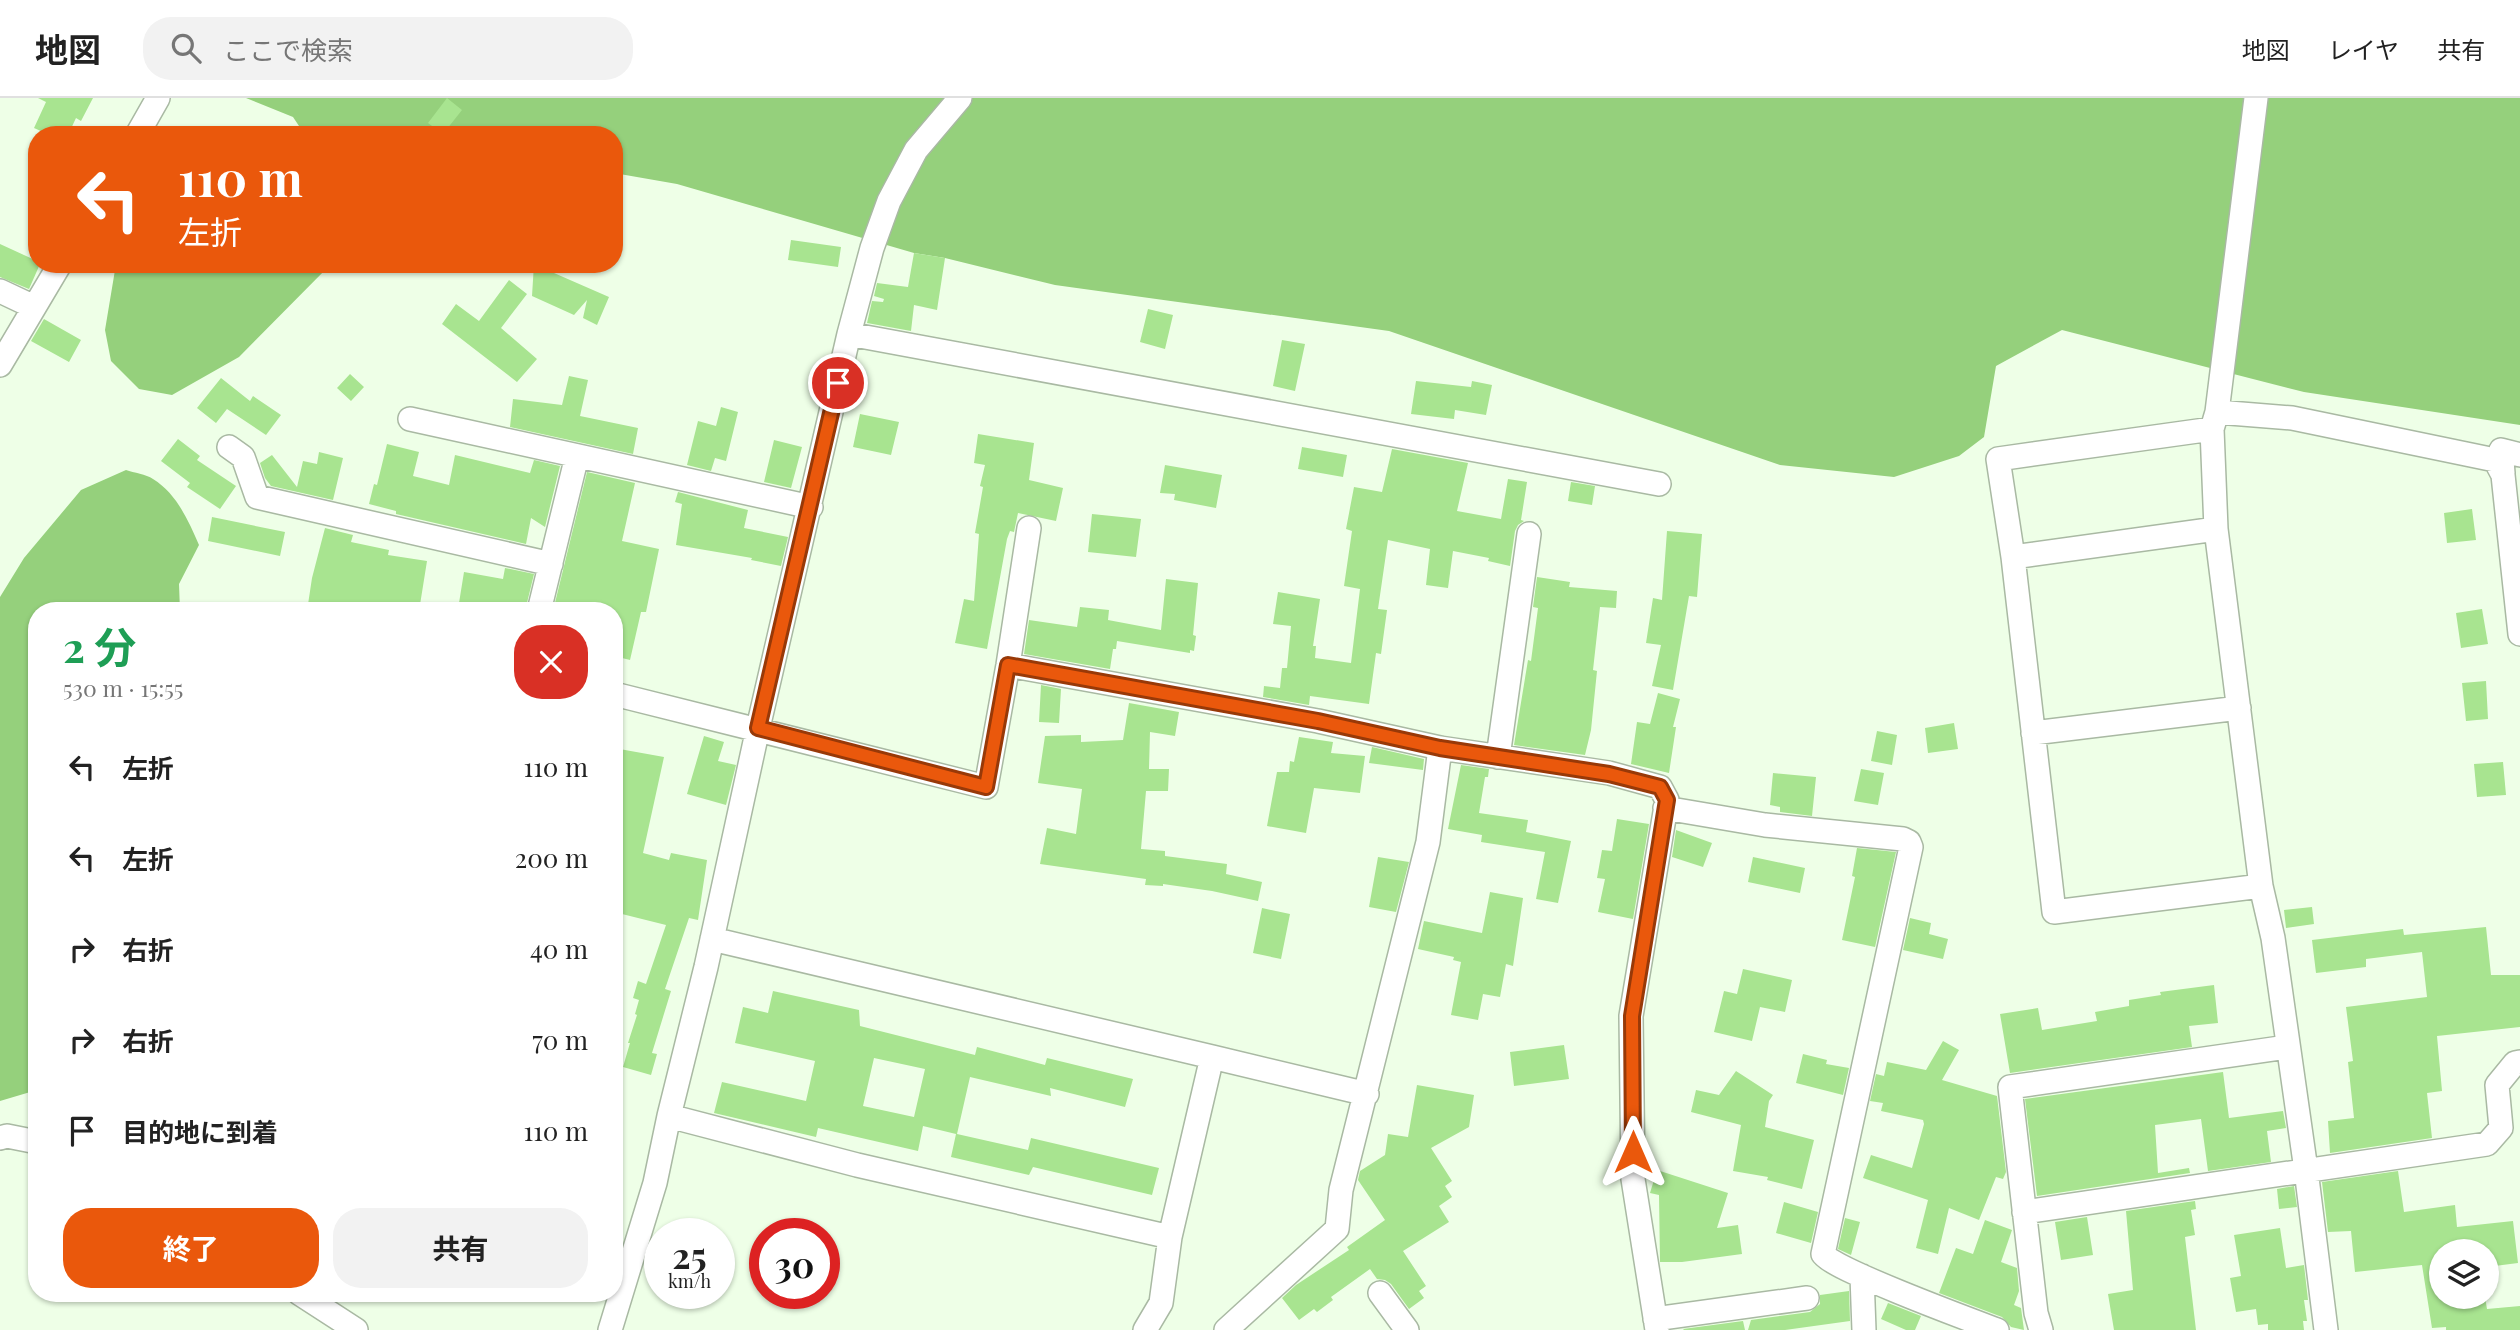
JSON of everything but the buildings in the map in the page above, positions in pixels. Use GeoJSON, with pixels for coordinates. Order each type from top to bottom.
{"type":"FeatureCollection","features":[{"type":"Feature","properties":{"kind":"street"},"geometry":{"type":"LineString","coordinates":[[142,126],[159,98]]}},
{"type":"Feature","properties":{"kind":"street"},"geometry":{"type":"LineString","coordinates":[[623,1288],[655,1183],[849,334],[873,248],[889,201],[916,149],[960,98]]}},
{"type":"Feature","properties":{"kind":"street"},"geometry":{"type":"LineString","coordinates":[[2256,98],[2215,420],[2216,529],[2261,886],[2273,938],[2326,1330]]}},
{"type":"Feature","properties":{"kind":"street"},"geometry":{"type":"LineString","coordinates":[[0,365],[55,273]]}},
{"type":"Feature","properties":{"kind":"street"},"geometry":{"type":"LineString","coordinates":[[0,291],[34,307]]}},
{"type":"Feature","properties":{"kind":"street"},"geometry":{"type":"LineString","coordinates":[[849,334],[1659,484]]}},
{"type":"Feature","properties":{"kind":"street"},"geometry":{"type":"LineString","coordinates":[[2261,886],[2054,912],[2013,557],[1998,459],[2215,420],[2292,418],[2495,460],[2503,475]]}},
{"type":"Feature","properties":{"kind":"street"},"geometry":{"type":"LineString","coordinates":[[411,419],[811,507]]}},
{"type":"Feature","properties":{"kind":"street"},"geometry":{"type":"LineString","coordinates":[[229,447],[243,457],[257,497],[551,564]]}},
{"type":"Feature","properties":{"kind":"street"},"geometry":{"type":"LineString","coordinates":[[2520,455],[2501,450],[2503,475],[2514,527],[2520,634]]}},
{"type":"Feature","properties":{"kind":"street"},"geometry":{"type":"LineString","coordinates":[[541,602],[577,456]]}},
{"type":"Feature","properties":{"kind":"street"},"geometry":{"type":"LineString","coordinates":[[623,696],[986,787],[1008,665],[1028,528]]}},
{"type":"Feature","properties":{"kind":"street"},"geometry":{"type":"LineString","coordinates":[[2013,557],[2216,529]]}},
{"type":"Feature","properties":{"kind":"street"},"geometry":{"type":"LineString","coordinates":[[1498,757],[1529,534]]}},
{"type":"Feature","properties":{"kind":"street"},"geometry":{"type":"LineString","coordinates":[[1008,665],[1318,721],[1440,748],[1609,774],[1660,787],[1667,800],[1632,1016],[1633,1179],[1656,1324],[1807,1298]]}},
{"type":"Feature","properties":{"kind":"street"},"geometry":{"type":"LineString","coordinates":[[2033,733],[2239,708]]}},
{"type":"Feature","properties":{"kind":"street"},"geometry":{"type":"LineString","coordinates":[[1226,1330],[1338,1229],[1341,1189],[1367,1094],[1428,842],[1440,748]]}},
{"type":"Feature","properties":{"kind":"street"},"geometry":{"type":"LineString","coordinates":[[1665,808],[1765,825],[1903,839],[1909,842],[1911,847],[1824,1254],[1828,1260],[1862,1276],[1997,1330]]}},
{"type":"Feature","properties":{"kind":"street"},"geometry":{"type":"LineString","coordinates":[[712,939],[1367,1094]]}},
{"type":"Feature","properties":{"kind":"street"},"geometry":{"type":"LineString","coordinates":[[2041,1330],[2036,1314],[2010,1087],[2287,1047]]}},
{"type":"Feature","properties":{"kind":"street"},"geometry":{"type":"LineString","coordinates":[[1145,1330],[1161,1303],[1170,1237],[1212,1057]]}},
{"type":"Feature","properties":{"kind":"street"},"geometry":{"type":"LineString","coordinates":[[2024,1212],[2487,1144],[2501,1128],[2497,1085],[2515,1063],[2520,1062]]}},
{"type":"Feature","properties":{"kind":"street"},"geometry":{"type":"LineString","coordinates":[[669,1116],[857,1165],[1170,1237]]}},
{"type":"Feature","properties":{"kind":"street"},"geometry":{"type":"LineString","coordinates":[[0,1138],[7,1136],[28,1140]]}},
{"type":"Feature","properties":{"kind":"street"},"geometry":{"type":"LineString","coordinates":[[1862,1276],[1864,1330]]}},
{"type":"Feature","properties":{"kind":"street"},"geometry":{"type":"LineString","coordinates":[[1380,1293],[1407,1330]]}},
{"type":"Feature","properties":{"kind":"street"},"geometry":{"type":"LineString","coordinates":[[313,1302],[356,1330]]}},
{"type":"Feature","properties":{"kind":"street"},"geometry":{"type":"LineString","coordinates":[[610,1330],[619,1302]]}},
{"type":"Feature","properties":{"kind":"green space"},"geometry":{"type":"Polygon","coordinates":[[[246,98],[2520,98],[2520,425],[2304,392],[2062,330],[1996,366],[1984,437],[1959,456],[1894,477],[1780,465],[1389,331],[1055,285],[914,253],[677,184],[623,175],[623,126],[299,126],[293,117],[246,98]]]}},
{"type":"Feature","properties":{"kind":"green space"},"geometry":{"type":"Polygon","coordinates":[[[114,273],[322,273],[239,357],[172,395],[139,389],[111,361],[105,330],[114,273]]]}},
{"type":"Feature","properties":{"kind":"green space"},"geometry":{"type":"Polygon","coordinates":[[[126,470],[150,477],[175,500],[199,545],[179,584],[180,602],[28,602],[28,1093],[0,1101],[0,597],[24,558],[81,490],[126,470]]]}},
{"type":"Feature","properties":{"kind":"route"},"geometry":{"type":"LineString","coordinates":[[838,383],[758,728],[986,787],[1008,665],[1140,691],[1318,721],[1440,748],[1609,774],[1660,787],[1667,800],[1632,1016],[1633,1152]]}}]}
